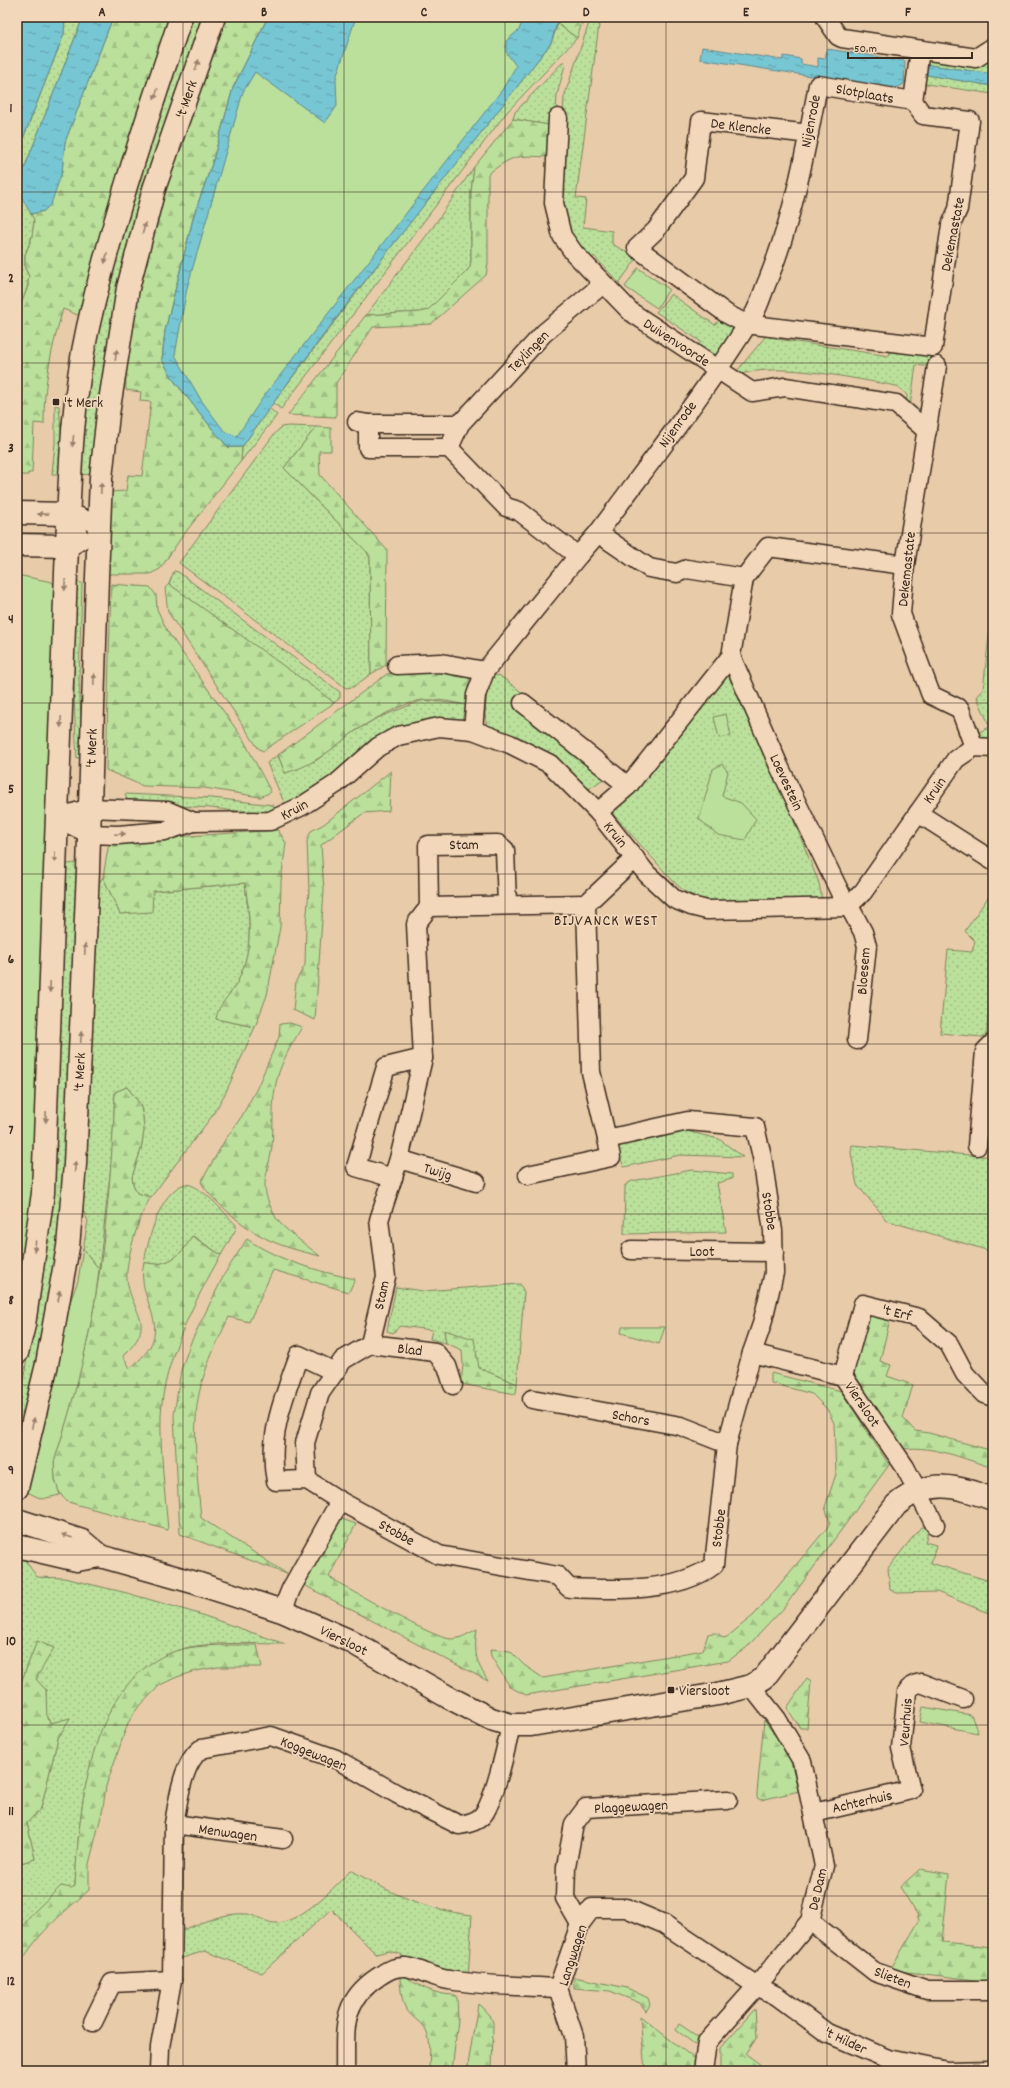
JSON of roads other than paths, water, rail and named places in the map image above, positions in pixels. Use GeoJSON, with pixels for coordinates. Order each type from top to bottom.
{"type":"FeatureCollection","features":[{"type":"Feature","properties":{"kind":"main road","name":"'t Merk"},"geometry":{"type":"LineString","coordinates":[[17,1353],[24,1325],[43,1193],[68,514],[76,409],[88,327],[117,217],[181,17]]}},
{"type":"Feature","properties":{"kind":"main road","name":"'t Merk"},"geometry":{"type":"LineString","coordinates":[[17,1488],[47,1364],[68,1247],[75,1164],[89,834],[101,478],[108,414],[128,288],[154,189],[214,17]]}},
{"type":"Feature","properties":{"kind":"main road"},"geometry":{"type":"LineString","coordinates":[[17,513],[68,514],[99,527]]}},
{"type":"Feature","properties":{"kind":"main road"},"geometry":{"type":"LineString","coordinates":[[17,545],[67,546],[99,527]]}},
{"type":"Feature","properties":{"kind":"main road","name":"Viersloot"},"geometry":{"type":"LineString","coordinates":[[17,1520],[82,1541],[100,1556],[196,1583],[282,1611],[350,1641],[448,1697],[491,1719],[511,1725],[531,1725],[718,1694],[751,1686],[764,1678],[896,1505],[905,1497],[943,1486],[958,1487],[993,1499]]}},
{"type":"Feature","properties":{"kind":"main road","name":"Viersloot"},"geometry":{"type":"LineString","coordinates":[[17,1546],[77,1560],[100,1556]]}},
{"type":"Feature","properties":{"kind":"street"},"geometry":{"type":"LineString","coordinates":[[825,17],[840,38],[919,56],[976,58],[993,47]]}},
{"type":"Feature","properties":{"kind":"street","name":"Slotplaats"},"geometry":{"type":"LineString","coordinates":[[913,101],[919,56]]}},
{"type":"Feature","properties":{"kind":"street","name":"Slotplaats"},"geometry":{"type":"LineString","coordinates":[[818,85],[913,101],[923,115],[970,121]]}},
{"type":"Feature","properties":{"kind":"street","name":"Nijenrode"},"geometry":{"type":"LineString","coordinates":[[473,730],[476,695],[485,671],[598,533],[717,368],[754,313],[782,246],[809,134],[818,85]]}},
{"type":"Feature","properties":{"kind":"street","name":"Duivenvoorde"},"geometry":{"type":"LineString","coordinates":[[558,118],[554,203],[562,236],[574,254],[631,312],[752,392],[785,387],[896,404],[927,431]]}},
{"type":"Feature","properties":{"kind":"street","name":"De Klencke"},"geometry":{"type":"LineString","coordinates":[[746,324],[727,314],[636,248],[656,230],[694,178],[701,121],[809,134]]}},
{"type":"Feature","properties":{"kind":"street","name":"Dekemastate"},"geometry":{"type":"LineString","coordinates":[[746,324],[933,347],[951,225],[958,209],[970,121]]}},
{"type":"Feature","properties":{"kind":"street","name":"Teylingen"},"geometry":{"type":"LineString","coordinates":[[449,448],[460,424],[544,333],[603,284]]}},
{"type":"Feature","properties":{"kind":"street","name":"Dekemastate"},"geometry":{"type":"LineString","coordinates":[[937,366],[904,564],[901,614],[931,695],[960,709],[974,747]]}},
{"type":"Feature","properties":{"kind":"street"},"geometry":{"type":"LineString","coordinates":[[460,424],[362,423],[368,448],[449,448],[506,507],[519,511],[578,556]]}},
{"type":"Feature","properties":{"kind":"street"},"geometry":{"type":"LineString","coordinates":[[598,533],[649,568],[677,573],[687,569],[744,578]]}},
{"type":"Feature","properties":{"kind":"street"},"geometry":{"type":"LineString","coordinates":[[598,812],[628,786],[731,656],[744,578],[768,547],[904,564]]}},
{"type":"Feature","properties":{"kind":"street","name":"Loevestein"},"geometry":{"type":"LineString","coordinates":[[731,656],[779,766],[848,906]]}},
{"type":"Feature","properties":{"kind":"street"},"geometry":{"type":"LineString","coordinates":[[397,666],[441,663],[485,671]]}},
{"type":"Feature","properties":{"kind":"street"},"geometry":{"type":"LineString","coordinates":[[523,703],[628,786]]}},
{"type":"Feature","properties":{"kind":"street","name":"Kruin"},"geometry":{"type":"LineString","coordinates":[[57,818],[89,834],[118,835],[166,831],[194,822],[270,821],[295,809],[336,784],[378,747],[398,736],[439,727],[473,730],[510,744],[550,764],[598,812],[634,858],[674,899],[706,910],[848,906],[863,892],[956,759],[974,747]]}},
{"type":"Feature","properties":{"kind":"street"},"geometry":{"type":"LineString","coordinates":[[974,747],[993,748]]}},
{"type":"Feature","properties":{"kind":"street","name":"Kruin"},"geometry":{"type":"LineString","coordinates":[[57,818],[89,808],[168,811],[194,822]]}},
{"type":"Feature","properties":{"kind":"street"},"geometry":{"type":"LineString","coordinates":[[918,813],[993,861]]}},
{"type":"Feature","properties":{"kind":"street","name":"Stam"},"geometry":{"type":"LineString","coordinates":[[370,1344],[386,1276],[379,1220],[399,1159],[422,1058],[416,924],[429,907],[428,845],[498,844],[505,850],[507,904]]}},
{"type":"Feature","properties":{"kind":"street"},"geometry":{"type":"LineString","coordinates":[[429,907],[507,904],[586,904],[634,858]]}},
{"type":"Feature","properties":{"kind":"street"},"geometry":{"type":"LineString","coordinates":[[528,1175],[611,1157],[591,1072],[586,904]]}},
{"type":"Feature","properties":{"kind":"street","name":"Bloesem"},"geometry":{"type":"LineString","coordinates":[[848,906],[862,932],[867,946],[857,1040]]}},
{"type":"Feature","properties":{"kind":"street"},"geometry":{"type":"LineString","coordinates":[[977,1146],[985,1051],[993,1043]]}},
{"type":"Feature","properties":{"kind":"street"},"geometry":{"type":"LineString","coordinates":[[393,1178],[356,1167],[386,1067],[422,1058]]}},
{"type":"Feature","properties":{"kind":"street","name":"Stobbe"},"geometry":{"type":"LineString","coordinates":[[340,1501],[439,1555],[558,1576],[569,1588],[622,1591],[679,1581],[702,1573],[714,1565],[727,1444],[752,1353],[762,1324],[772,1284],[774,1252],[773,1231],[762,1157],[755,1127],[688,1121],[606,1139]]}},
{"type":"Feature","properties":{"kind":"street","name":"Twijg"},"geometry":{"type":"LineString","coordinates":[[399,1159],[476,1182]]}},
{"type":"Feature","properties":{"kind":"street","name":"Loot"},"geometry":{"type":"LineString","coordinates":[[631,1250],[774,1252]]}},
{"type":"Feature","properties":{"kind":"street","name":"'t Erf"},"geometry":{"type":"LineString","coordinates":[[843,1376],[863,1304],[919,1318],[949,1344],[965,1374],[984,1394],[993,1397]]}},
{"type":"Feature","properties":{"kind":"street"},"geometry":{"type":"LineString","coordinates":[[307,1480],[305,1443],[320,1393],[343,1360],[370,1344]]}},
{"type":"Feature","properties":{"kind":"street","name":"Blad"},"geometry":{"type":"LineString","coordinates":[[370,1344],[435,1352],[447,1366],[453,1386]]}},
{"type":"Feature","properties":{"kind":"street","name":"Viersloot"},"geometry":{"type":"LineString","coordinates":[[752,1353],[843,1376],[905,1467],[935,1525]]}},
{"type":"Feature","properties":{"kind":"street"},"geometry":{"type":"LineString","coordinates":[[282,1611],[291,1589],[340,1501],[307,1480],[276,1481],[273,1467],[277,1418],[299,1356],[335,1372]]}},
{"type":"Feature","properties":{"kind":"street","name":"Schors"},"geometry":{"type":"LineString","coordinates":[[532,1400],[681,1426],[727,1444]]}},
{"type":"Feature","properties":{"kind":"street","name":"Veurhuis"},"geometry":{"type":"LineString","coordinates":[[911,1790],[901,1748],[906,1692],[914,1684],[921,1683],[963,1699]]}},
{"type":"Feature","properties":{"kind":"street","name":"De Dam"},"geometry":{"type":"LineString","coordinates":[[703,2071],[706,2042],[758,1986],[810,1921],[824,1866],[802,1761],[777,1719],[751,1686]]}},
{"type":"Feature","properties":{"kind":"street","name":"Koggewagen"},"geometry":{"type":"LineString","coordinates":[[159,2071],[160,2047],[172,1980],[174,1824],[178,1799],[193,1755],[201,1749],[271,1736],[336,1760],[396,1794],[459,1825],[477,1820],[486,1810],[500,1771],[511,1725]]}},
{"type":"Feature","properties":{"kind":"street","name":"Achterhuis"},"geometry":{"type":"LineString","coordinates":[[814,1813],[911,1790]]}},
{"type":"Feature","properties":{"kind":"street","name":"Plaggewagen"},"geometry":{"type":"LineString","coordinates":[[580,1924],[565,1898],[566,1867],[574,1824],[586,1808],[728,1800]]}},
{"type":"Feature","properties":{"kind":"street","name":"Menwagen"},"geometry":{"type":"LineString","coordinates":[[174,1824],[283,1839]]}},
{"type":"Feature","properties":{"kind":"street","name":"Langwagen"},"geometry":{"type":"LineString","coordinates":[[576,2071],[574,2036],[558,1988],[580,1924],[592,1908],[626,1908],[664,1924],[758,1986]]}},
{"type":"Feature","properties":{"kind":"street","name":"Slieten"},"geometry":{"type":"LineString","coordinates":[[810,1921],[875,1972],[927,1990],[993,1990]]}},
{"type":"Feature","properties":{"kind":"street"},"geometry":{"type":"LineString","coordinates":[[346,2071],[346,2023],[352,2001],[363,1987],[389,1969],[407,1967],[448,1980],[558,1988]]}},
{"type":"Feature","properties":{"kind":"street"},"geometry":{"type":"LineString","coordinates":[[94,2022],[112,1982],[172,1980]]}},
{"type":"Feature","properties":{"kind":"street","name":"'t Hilder"},"geometry":{"type":"LineString","coordinates":[[758,1986],[777,1996],[827,2033],[888,2059],[947,2070],[993,2070]]}},
{"type":"Feature","properties":{"kind":"water"},"geometry":{"type":"Polygon","coordinates":[[[17,17],[65,17],[64,34],[17,154],[17,17]]]}},
{"type":"Feature","properties":{"kind":"water"},"geometry":{"type":"Polygon","coordinates":[[[83,17],[113,17],[65,142],[62,172],[51,204],[44,211],[31,214],[20,195],[21,177],[83,17]]]}},
{"type":"Feature","properties":{"kind":"water"},"geometry":{"type":"Polygon","coordinates":[[[268,17],[356,17],[336,78],[337,106],[325,123],[255,72],[243,92],[187,288],[175,355],[201,400],[225,432],[237,436],[264,396],[502,90],[516,66],[506,52],[506,41],[519,30],[524,17],[559,17],[551,43],[355,293],[242,447],[228,447],[175,382],[162,360],[165,331],[194,215],[212,164],[233,88],[268,17]]]}},
{"type":"Feature","properties":{"kind":"water"},"geometry":{"type":"Polygon","coordinates":[[[702,47],[782,60],[784,56],[801,59],[801,64],[818,67],[818,58],[825,59],[827,49],[905,61],[904,84],[895,89],[700,59],[702,47]]]}},
{"type":"Feature","properties":{"kind":"water"},"geometry":{"type":"Polygon","coordinates":[[[923,64],[993,74],[993,86],[921,74],[923,64]]]}},
{"type":"Feature","properties":{"kind":"place","name":"'t Merk"},"geometry":{"type":"Point","coordinates":[56,402]}},
{"type":"Feature","properties":{"kind":"place","name":"Viersloot"},"geometry":{"type":"Point","coordinates":[671,1690]}},
{"type":"Feature","properties":{"kind":"district","name":"BIJVANCK WEST"},"geometry":{"type":"Point","coordinates":[606,919]}}]}
